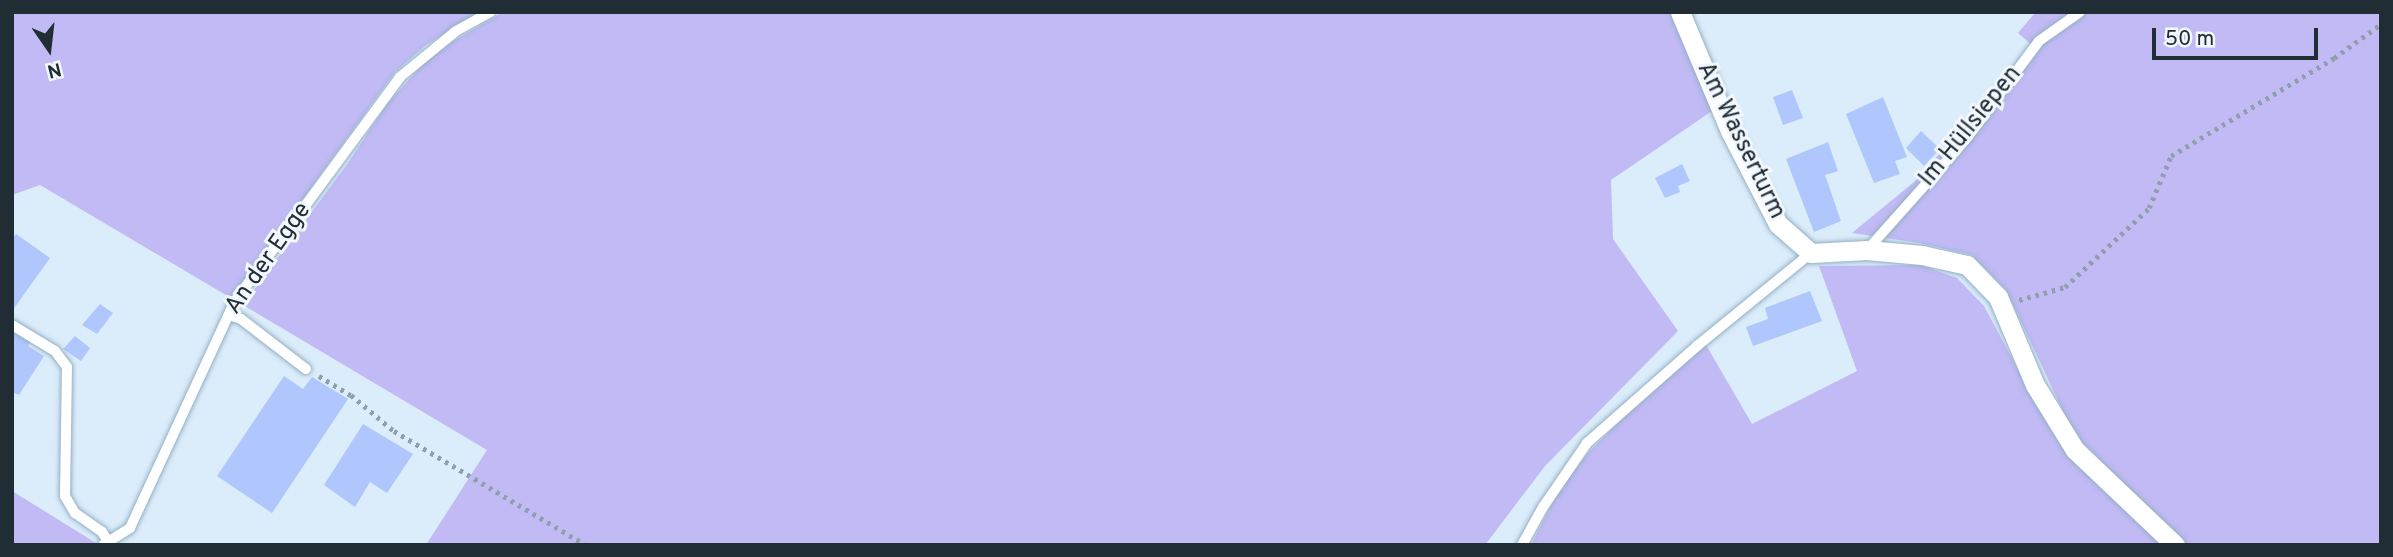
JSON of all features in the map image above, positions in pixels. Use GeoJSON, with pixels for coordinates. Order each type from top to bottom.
{"type":"FeatureCollection","features":[{"type":"Feature","properties":{"kind":"street","name":"Am Wasserturm"},"geometry":{"type":"LineString","coordinates":[[1680,12],[1730,131],[1778,224],[1811,253]]}},
{"type":"Feature","properties":{"kind":"street"},"geometry":{"type":"LineString","coordinates":[[1811,253],[1867,250],[1922,256],[1967,265],[1998,297],[2035,385],[2075,450],[2175,545]]}},
{"type":"Feature","properties":{"kind":"lane","name":"An der Egge"},"geometry":{"type":"LineString","coordinates":[[105,543],[130,528],[235,301],[400,77],[456,31],[490,12]]}},
{"type":"Feature","properties":{"kind":"lane","name":"Im Hüllsiepen"},"geometry":{"type":"LineString","coordinates":[[1867,250],[1966,139],[2039,41],[2080,12]]}},
{"type":"Feature","properties":{"kind":"lane"},"geometry":{"type":"LineString","coordinates":[[1522,545],[1543,507],[1587,443],[1697,346],[1811,253]]}},
{"type":"Feature","properties":{"kind":"lane"},"geometry":{"type":"LineString","coordinates":[[229,315],[241,319],[306,369]]}},
{"type":"Feature","properties":{"kind":"lane"},"geometry":{"type":"LineString","coordinates":[[12,325],[55,351],[67,368],[65,496],[75,513],[102,532],[105,543]]}},
{"type":"Feature","properties":{"kind":"path"},"geometry":{"type":"LineString","coordinates":[[1998,297],[2021,300],[2065,287],[2148,208],[2171,156],[2334,58],[2381,24]]}},
{"type":"Feature","properties":{"kind":"path"},"geometry":{"type":"LineString","coordinates":[[306,369],[351,395],[394,431],[586,545]]}},
{"type":"Feature","properties":{"kind":"shaded area"},"geometry":{"type":"Polygon","coordinates":[[[12,12],[481,12],[426,45],[395,72],[231,298],[40,185],[12,195],[12,12]]]}},
{"type":"Feature","properties":{"kind":"shaded area"},"geometry":{"type":"Polygon","coordinates":[[[503,12],[1673,12],[1712,111],[1611,180],[1613,239],[1678,331],[1545,466],[1485,545],[426,545],[487,450],[243,305],[348,163],[387,104],[433,53],[503,12]]]}},
{"type":"Feature","properties":{"kind":"shaded area"},"geometry":{"type":"Polygon","coordinates":[[[2036,12],[2381,12],[2381,545],[2185,545],[2074,434],[2006,290],[1972,255],[1919,243],[1852,233],[1914,182],[2035,48],[2018,33],[2036,12]]]}},
{"type":"Feature","properties":{"kind":"shaded area"},"geometry":{"type":"Polygon","coordinates":[[[1920,265],[1957,278],[1984,306],[2029,390],[2161,545],[1531,545],[1559,490],[1589,452],[1630,411],[1706,345],[1752,424],[1857,371],[1819,266],[1920,265]]]}},
{"type":"Feature","properties":{"kind":"shaded area"},"geometry":{"type":"Polygon","coordinates":[[[12,491],[96,543],[12,545],[12,491]]]}},
{"type":"Feature","properties":{"kind":"building"},"geometry":{"type":"Polygon","coordinates":[[[1792,90],[1803,118],[1783,125],[1773,97],[1792,90]]]}},
{"type":"Feature","properties":{"kind":"building"},"geometry":{"type":"Polygon","coordinates":[[[1883,97],[1907,157],[1895,161],[1900,174],[1874,183],[1846,114],[1883,97]]]}},
{"type":"Feature","properties":{"kind":"building"},"geometry":{"type":"Polygon","coordinates":[[[1921,131],[1940,149],[1924,166],[1906,148],[1921,131]]]}},
{"type":"Feature","properties":{"kind":"building"},"geometry":{"type":"Polygon","coordinates":[[[1828,142],[1838,171],[1825,175],[1841,221],[1814,232],[1786,159],[1828,142]]]}},
{"type":"Feature","properties":{"kind":"building"},"geometry":{"type":"Polygon","coordinates":[[[1682,164],[1690,181],[1678,186],[1680,192],[1665,198],[1655,178],[1682,164]]]}},
{"type":"Feature","properties":{"kind":"building"},"geometry":{"type":"Polygon","coordinates":[[[16,234],[50,258],[12,311],[12,239],[16,234]]]}},
{"type":"Feature","properties":{"kind":"building"},"geometry":{"type":"Polygon","coordinates":[[[1810,291],[1822,321],[1753,346],[1746,327],[1768,319],[1765,308],[1810,291]]]}},
{"type":"Feature","properties":{"kind":"building"},"geometry":{"type":"Polygon","coordinates":[[[100,304],[113,313],[97,334],[82,325],[100,304]]]}},
{"type":"Feature","properties":{"kind":"building"},"geometry":{"type":"Polygon","coordinates":[[[12,329],[31,341],[28,346],[44,356],[19,395],[12,392],[12,329]]]}},
{"type":"Feature","properties":{"kind":"building"},"geometry":{"type":"Polygon","coordinates":[[[75,336],[90,348],[81,361],[63,349],[75,336]]]}},
{"type":"Feature","properties":{"kind":"building"},"geometry":{"type":"Polygon","coordinates":[[[284,376],[303,389],[312,377],[348,399],[272,513],[217,476],[284,376]]]}},
{"type":"Feature","properties":{"kind":"building"},"geometry":{"type":"Polygon","coordinates":[[[363,424],[413,454],[387,493],[370,482],[355,507],[324,485],[363,424]]]}}]}
